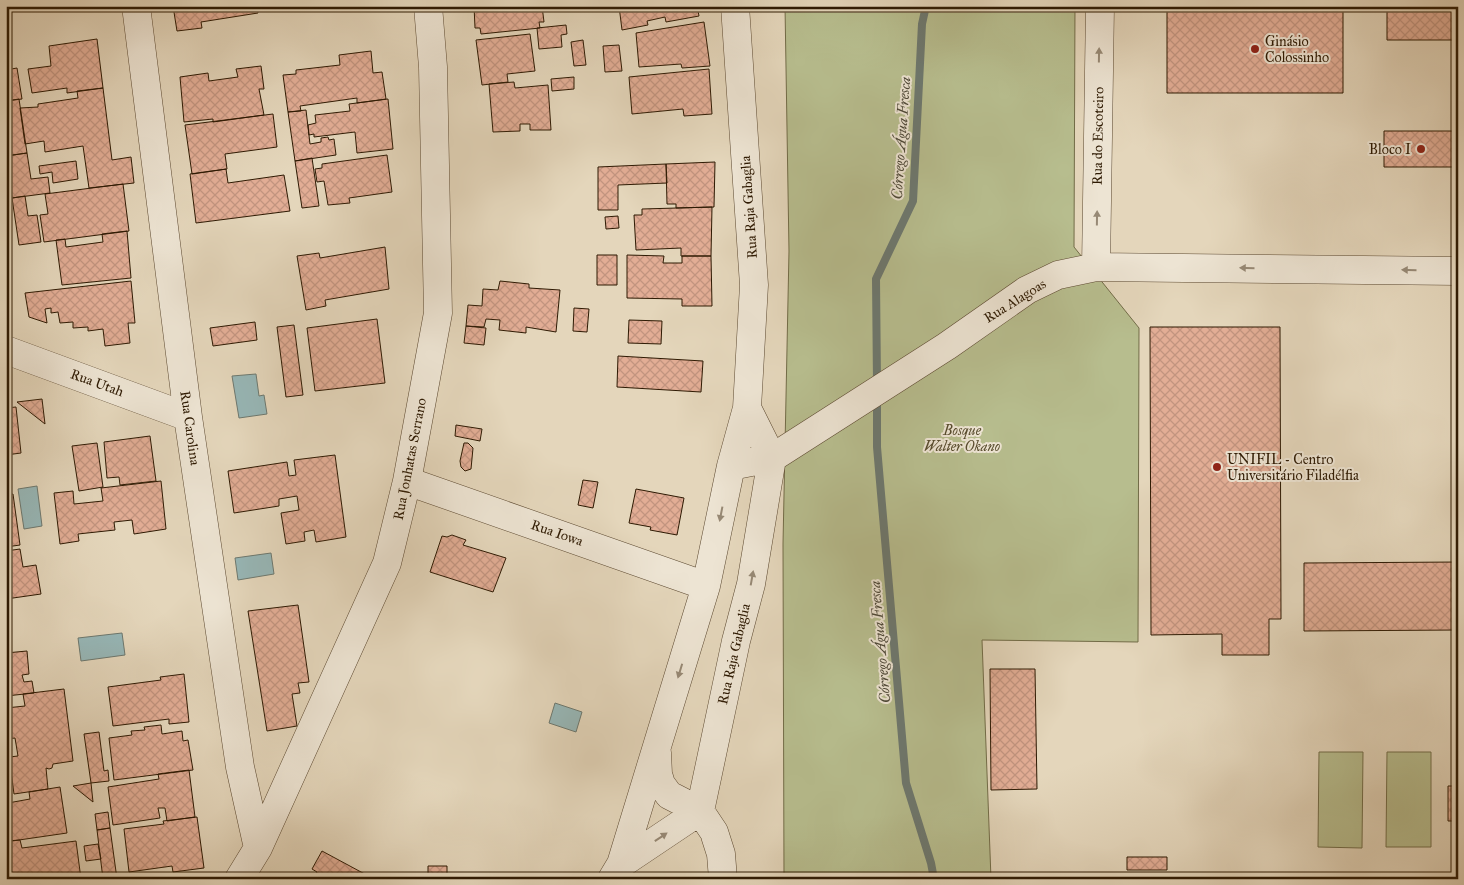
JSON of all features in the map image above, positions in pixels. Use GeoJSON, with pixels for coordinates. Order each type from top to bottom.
{"type":"FeatureCollection","features":[{"type":"Feature","properties":{"kind":"street","name":"Rua Carolina"},"geometry":{"type":"LineString","coordinates":[[136,6],[188,417],[240,767],[258,848]]}},
{"type":"Feature","properties":{"kind":"street","name":"Rua Jonhatas Serrano"},"geometry":{"type":"LineString","coordinates":[[239,879],[258,848],[387,563],[407,480],[438,313],[433,67],[428,6]]}},
{"type":"Feature","properties":{"kind":"street","name":"Rua Raja Gabaglia"},"geometry":{"type":"LineString","coordinates":[[617,872],[706,586],[731,466],[747,408],[754,284],[735,6]]}},
{"type":"Feature","properties":{"kind":"street","name":"Rua do Escoteiro"},"geometry":{"type":"LineString","coordinates":[[1096,267],[1100,6]]}},
{"type":"Feature","properties":{"kind":"street","name":"Rua Alagoas"},"geometry":{"type":"LineString","coordinates":[[731,466],[772,458],[947,346],[1027,290],[1058,275],[1096,267],[1458,271]]}},
{"type":"Feature","properties":{"kind":"street","name":"Rua Utah"},"geometry":{"type":"LineString","coordinates":[[6,350],[188,417]]}},
{"type":"Feature","properties":{"kind":"street","name":"Rua Raja Gabaglia"},"geometry":{"type":"LineString","coordinates":[[617,872],[700,811],[736,641],[751,584],[772,458],[747,408]]}},
{"type":"Feature","properties":{"kind":"street","name":"Rua Iowa"},"geometry":{"type":"LineString","coordinates":[[407,480],[706,586]]}},
{"type":"Feature","properties":{"kind":"street"},"geometry":{"type":"LineString","coordinates":[[657,746],[658,774],[661,784],[669,795],[700,811],[714,832],[721,854],[723,879]]}},
{"type":"Feature","properties":{"kind":"green space","name":"Bosque Walter Okano"},"geometry":{"type":"Polygon","coordinates":[[[785,6],[1075,6],[1074,247],[1139,328],[1138,642],[982,640],[991,879],[784,879],[783,544],[789,251],[785,6]]]}},
{"type":"Feature","properties":{"kind":"green space"},"geometry":{"type":"Polygon","coordinates":[[[1319,752],[1363,752],[1362,848],[1318,847],[1319,752]]]}},
{"type":"Feature","properties":{"kind":"green space"},"geometry":{"type":"Polygon","coordinates":[[[1387,752],[1431,752],[1431,847],[1386,847],[1387,752]]]}},
{"type":"Feature","properties":{"kind":"water"},"geometry":{"type":"Polygon","coordinates":[[[256,374],[259,396],[264,395],[267,414],[239,418],[232,376],[256,374]]]}},
{"type":"Feature","properties":{"kind":"water"},"geometry":{"type":"Polygon","coordinates":[[[37,486],[42,526],[24,529],[18,489],[37,486]]]}},
{"type":"Feature","properties":{"kind":"water"},"geometry":{"type":"Polygon","coordinates":[[[271,553],[274,574],[238,580],[235,558],[271,553]]]}},
{"type":"Feature","properties":{"kind":"water"},"geometry":{"type":"Polygon","coordinates":[[[122,633],[125,655],[81,661],[78,638],[122,633]]]}},
{"type":"Feature","properties":{"kind":"water"},"geometry":{"type":"Polygon","coordinates":[[[555,703],[582,712],[576,732],[549,723],[555,703]]]}},
{"type":"Feature","properties":{"kind":"building"},"geometry":{"type":"Polygon","coordinates":[[[173,6],[257,6],[258,13],[201,22],[202,28],[177,31],[173,6]]]}},
{"type":"Feature","properties":{"kind":"building"},"geometry":{"type":"Polygon","coordinates":[[[474,6],[542,6],[544,22],[539,22],[540,28],[481,34],[480,28],[475,28],[474,6]]]}},
{"type":"Feature","properties":{"kind":"building"},"geometry":{"type":"Polygon","coordinates":[[[619,6],[697,6],[699,16],[666,22],[665,17],[647,21],[648,25],[622,30],[619,6]]]}},
{"type":"Feature","properties":{"kind":"building","name":"Ginásio Colossinho"},"geometry":{"type":"Polygon","coordinates":[[[1167,6],[1343,6],[1343,93],[1167,93],[1167,6]]]}},
{"type":"Feature","properties":{"kind":"building"},"geometry":{"type":"Polygon","coordinates":[[[1387,6],[1458,6],[1458,40],[1387,40],[1387,6]]]}},
{"type":"Feature","properties":{"kind":"building"},"geometry":{"type":"Polygon","coordinates":[[[704,22],[710,66],[682,68],[681,64],[639,67],[636,33],[704,22]]]}},
{"type":"Feature","properties":{"kind":"building"},"geometry":{"type":"Polygon","coordinates":[[[566,25],[567,34],[561,35],[562,47],[539,49],[537,28],[566,25]]]}},
{"type":"Feature","properties":{"kind":"building"},"geometry":{"type":"Polygon","coordinates":[[[530,34],[535,71],[507,74],[508,82],[482,85],[476,40],[530,34]]]}},
{"type":"Feature","properties":{"kind":"building"},"geometry":{"type":"Polygon","coordinates":[[[97,39],[103,88],[67,93],[67,88],[32,93],[28,69],[51,66],[49,46],[97,39]]]}},
{"type":"Feature","properties":{"kind":"building"},"geometry":{"type":"Polygon","coordinates":[[[583,40],[586,65],[574,66],[571,42],[583,40]]]}},
{"type":"Feature","properties":{"kind":"building"},"geometry":{"type":"Polygon","coordinates":[[[619,45],[622,71],[605,72],[603,46],[619,45]]]}},
{"type":"Feature","properties":{"kind":"building"},"geometry":{"type":"Polygon","coordinates":[[[371,51],[373,73],[382,72],[386,99],[357,103],[357,98],[300,106],[301,111],[288,112],[283,75],[296,74],[296,70],[340,65],[339,55],[371,51]]]}},
{"type":"Feature","properties":{"kind":"building"},"geometry":{"type":"Polygon","coordinates":[[[261,66],[264,89],[259,89],[264,115],[213,122],[213,119],[184,122],[180,77],[208,73],[209,81],[238,77],[236,69],[261,66]]]}},
{"type":"Feature","properties":{"kind":"building"},"geometry":{"type":"Polygon","coordinates":[[[17,68],[22,99],[6,101],[6,70],[17,68]]]}},
{"type":"Feature","properties":{"kind":"building"},"geometry":{"type":"Polygon","coordinates":[[[709,69],[712,114],[684,116],[683,109],[632,114],[629,77],[709,69]]]}},
{"type":"Feature","properties":{"kind":"building"},"geometry":{"type":"Polygon","coordinates":[[[574,77],[574,89],[552,91],[551,79],[574,77]]]}},
{"type":"Feature","properties":{"kind":"building"},"geometry":{"type":"Polygon","coordinates":[[[514,82],[515,88],[548,85],[551,130],[530,130],[530,124],[520,124],[520,131],[493,132],[489,84],[514,82]]]}},
{"type":"Feature","properties":{"kind":"building"},"geometry":{"type":"Polygon","coordinates":[[[103,88],[112,160],[131,157],[134,183],[89,188],[83,146],[45,152],[44,141],[25,144],[20,108],[38,107],[38,104],[78,98],[77,91],[103,88]]]}},
{"type":"Feature","properties":{"kind":"building"},"geometry":{"type":"Polygon","coordinates":[[[19,99],[27,153],[6,156],[6,101],[19,99]]]}},
{"type":"Feature","properties":{"kind":"building"},"geometry":{"type":"Polygon","coordinates":[[[388,99],[393,149],[357,153],[355,132],[314,137],[314,134],[309,135],[308,125],[316,123],[315,115],[350,111],[349,104],[388,99]]]}},
{"type":"Feature","properties":{"kind":"building"},"geometry":{"type":"Polygon","coordinates":[[[306,110],[310,144],[321,142],[321,138],[328,137],[329,140],[334,139],[336,155],[295,161],[288,112],[306,110]]]}},
{"type":"Feature","properties":{"kind":"building"},"geometry":{"type":"Polygon","coordinates":[[[273,114],[277,147],[225,154],[227,169],[192,174],[185,125],[273,114]]]}},
{"type":"Feature","properties":{"kind":"building","name":"Bloco I"},"geometry":{"type":"Polygon","coordinates":[[[1384,131],[1458,131],[1458,167],[1384,167],[1384,131]]]}},
{"type":"Feature","properties":{"kind":"building"},"geometry":{"type":"Polygon","coordinates":[[[27,153],[31,179],[48,177],[50,193],[12,198],[6,156],[27,153]]]}},
{"type":"Feature","properties":{"kind":"building"},"geometry":{"type":"Polygon","coordinates":[[[387,155],[392,192],[349,198],[350,203],[328,205],[324,181],[317,182],[315,169],[322,168],[322,164],[387,155]]]}},
{"type":"Feature","properties":{"kind":"building"},"geometry":{"type":"Polygon","coordinates":[[[312,158],[319,206],[302,208],[295,161],[312,158]]]}},
{"type":"Feature","properties":{"kind":"building"},"geometry":{"type":"Polygon","coordinates":[[[76,161],[78,179],[53,183],[52,172],[40,174],[39,166],[76,161]]]}},
{"type":"Feature","properties":{"kind":"building"},"geometry":{"type":"Polygon","coordinates":[[[715,162],[714,207],[676,208],[676,204],[667,204],[666,164],[715,162]]]}},
{"type":"Feature","properties":{"kind":"building"},"geometry":{"type":"Polygon","coordinates":[[[666,164],[667,183],[618,185],[618,210],[598,210],[598,167],[666,164]]]}},
{"type":"Feature","properties":{"kind":"building"},"geometry":{"type":"Polygon","coordinates":[[[226,169],[228,183],[284,175],[290,211],[196,223],[190,174],[226,169]]]}},
{"type":"Feature","properties":{"kind":"building"},"geometry":{"type":"Polygon","coordinates":[[[123,184],[129,231],[44,242],[40,215],[48,214],[45,194],[123,184]]]}},
{"type":"Feature","properties":{"kind":"building"},"geometry":{"type":"Polygon","coordinates":[[[25,196],[28,216],[37,215],[41,242],[19,245],[12,198],[25,196]]]}},
{"type":"Feature","properties":{"kind":"building"},"geometry":{"type":"Polygon","coordinates":[[[712,207],[711,256],[681,256],[681,248],[636,250],[634,215],[642,215],[642,209],[712,207]]]}},
{"type":"Feature","properties":{"kind":"building"},"geometry":{"type":"Polygon","coordinates":[[[618,216],[619,228],[606,229],[605,217],[618,216]]]}},
{"type":"Feature","properties":{"kind":"building"},"geometry":{"type":"Polygon","coordinates":[[[127,231],[131,278],[62,285],[56,240],[65,239],[66,247],[103,242],[102,234],[127,231]]]}},
{"type":"Feature","properties":{"kind":"building"},"geometry":{"type":"Polygon","coordinates":[[[385,247],[389,289],[325,300],[326,306],[306,310],[297,256],[319,253],[320,258],[385,247]]]}},
{"type":"Feature","properties":{"kind":"building"},"geometry":{"type":"Polygon","coordinates":[[[597,255],[617,255],[617,285],[597,285],[597,255]]]}},
{"type":"Feature","properties":{"kind":"building"},"geometry":{"type":"Polygon","coordinates":[[[627,255],[664,256],[663,263],[682,263],[682,256],[711,256],[712,306],[682,306],[682,299],[627,298],[627,255]]]}},
{"type":"Feature","properties":{"kind":"building"},"geometry":{"type":"Polygon","coordinates":[[[131,281],[135,323],[128,323],[130,343],[105,346],[103,329],[88,331],[88,327],[73,328],[73,322],[60,323],[58,312],[51,313],[51,308],[45,309],[47,323],[29,317],[25,293],[131,281]]]}},
{"type":"Feature","properties":{"kind":"building"},"geometry":{"type":"Polygon","coordinates":[[[500,281],[529,284],[529,288],[560,290],[556,332],[526,327],[526,333],[499,330],[500,320],[486,319],[484,327],[466,326],[468,305],[482,306],[483,289],[498,290],[500,281]]]}},
{"type":"Feature","properties":{"kind":"building"},"geometry":{"type":"Polygon","coordinates":[[[574,308],[589,309],[587,332],[573,331],[574,308]]]}},
{"type":"Feature","properties":{"kind":"building"},"geometry":{"type":"Polygon","coordinates":[[[377,319],[385,383],[315,391],[307,328],[377,319]]]}},
{"type":"Feature","properties":{"kind":"building"},"geometry":{"type":"Polygon","coordinates":[[[629,320],[662,321],[661,344],[628,343],[629,320]]]}},
{"type":"Feature","properties":{"kind":"building"},"geometry":{"type":"Polygon","coordinates":[[[255,322],[257,340],[213,346],[210,328],[255,322]]]}},
{"type":"Feature","properties":{"kind":"building"},"geometry":{"type":"Polygon","coordinates":[[[294,325],[303,395],[286,397],[277,327],[294,325]]]}},
{"type":"Feature","properties":{"kind":"building"},"geometry":{"type":"Polygon","coordinates":[[[466,326],[486,328],[484,345],[464,343],[466,326]]]}},
{"type":"Feature","properties":{"kind":"building"},"geometry":{"type":"Polygon","coordinates":[[[1150,327],[1280,327],[1281,619],[1269,619],[1269,655],[1222,655],[1222,634],[1151,635],[1150,327]]]}},
{"type":"Feature","properties":{"kind":"building"},"geometry":{"type":"Polygon","coordinates":[[[618,356],[703,361],[701,392],[617,387],[618,356]]]}},
{"type":"Feature","properties":{"kind":"building"},"geometry":{"type":"Polygon","coordinates":[[[42,399],[45,424],[17,402],[42,399]]]}},
{"type":"Feature","properties":{"kind":"building"},"geometry":{"type":"Polygon","coordinates":[[[16,407],[21,453],[6,455],[6,408],[16,407]]]}},
{"type":"Feature","properties":{"kind":"building"},"geometry":{"type":"Polygon","coordinates":[[[456,425],[482,429],[480,441],[455,436],[456,425]]]}},
{"type":"Feature","properties":{"kind":"building"},"geometry":{"type":"Polygon","coordinates":[[[150,436],[156,481],[120,485],[119,477],[107,478],[104,442],[150,436]]]}},
{"type":"Feature","properties":{"kind":"building"},"geometry":{"type":"Polygon","coordinates":[[[97,443],[103,487],[79,491],[72,446],[97,443]]]}},
{"type":"Feature","properties":{"kind":"building"},"geometry":{"type":"Polygon","coordinates":[[[464,443],[468,443],[473,448],[471,469],[465,471],[461,467],[460,461],[464,443]]]}},
{"type":"Feature","properties":{"kind":"building"},"geometry":{"type":"Polygon","coordinates":[[[335,455],[346,537],[316,542],[314,530],[304,532],[305,541],[286,544],[281,513],[299,510],[297,496],[279,499],[279,506],[234,513],[228,471],[287,462],[289,476],[296,475],[294,460],[335,455]]]}},
{"type":"Feature","properties":{"kind":"building"},"geometry":{"type":"Polygon","coordinates":[[[583,480],[598,482],[593,508],[578,505],[583,480]]]}},
{"type":"Feature","properties":{"kind":"building"},"geometry":{"type":"Polygon","coordinates":[[[161,481],[166,529],[134,534],[132,520],[114,522],[115,530],[78,534],[79,541],[60,544],[54,493],[73,491],[74,504],[103,501],[101,488],[161,481]]]}},
{"type":"Feature","properties":{"kind":"building"},"geometry":{"type":"Polygon","coordinates":[[[636,489],[684,498],[677,535],[650,530],[651,527],[629,523],[636,489]]]}},
{"type":"Feature","properties":{"kind":"building"},"geometry":{"type":"Polygon","coordinates":[[[13,494],[20,545],[6,547],[6,495],[13,494]]]}},
{"type":"Feature","properties":{"kind":"building"},"geometry":{"type":"Polygon","coordinates":[[[452,535],[466,540],[463,545],[506,558],[493,592],[430,572],[442,536],[452,535]]]}},
{"type":"Feature","properties":{"kind":"building"},"geometry":{"type":"Polygon","coordinates":[[[20,549],[23,567],[36,565],[41,594],[6,599],[6,551],[20,549]]]}},
{"type":"Feature","properties":{"kind":"building"},"geometry":{"type":"Polygon","coordinates":[[[1458,562],[1458,630],[1304,631],[1304,563],[1458,562]]]}},
{"type":"Feature","properties":{"kind":"building"},"geometry":{"type":"Polygon","coordinates":[[[298,605],[309,682],[298,683],[300,693],[292,694],[297,726],[267,731],[248,611],[298,605]]]}},
{"type":"Feature","properties":{"kind":"building"},"geometry":{"type":"Polygon","coordinates":[[[27,651],[29,674],[22,675],[24,682],[32,681],[34,693],[6,696],[6,653],[27,651]]]}},
{"type":"Feature","properties":{"kind":"building"},"geometry":{"type":"Polygon","coordinates":[[[990,669],[1035,669],[1037,789],[991,790],[990,669]]]}},
{"type":"Feature","properties":{"kind":"building"},"geometry":{"type":"Polygon","coordinates":[[[184,674],[189,722],[169,724],[169,719],[113,726],[108,687],[161,680],[160,677],[184,674]]]}},
{"type":"Feature","properties":{"kind":"building"},"geometry":{"type":"Polygon","coordinates":[[[64,689],[73,761],[53,764],[52,768],[46,768],[48,789],[14,794],[9,757],[18,756],[15,738],[6,739],[6,708],[25,706],[23,694],[64,689]]]}},
{"type":"Feature","properties":{"kind":"building"},"geometry":{"type":"Polygon","coordinates":[[[161,725],[162,734],[182,731],[183,741],[188,740],[193,770],[114,780],[109,738],[132,735],[131,731],[145,730],[144,727],[161,725]]]}},
{"type":"Feature","properties":{"kind":"building"},"geometry":{"type":"Polygon","coordinates":[[[99,732],[104,771],[108,770],[109,781],[91,783],[84,734],[99,732]]]}},
{"type":"Feature","properties":{"kind":"building"},"geometry":{"type":"Polygon","coordinates":[[[189,770],[195,817],[167,821],[165,808],[158,808],[160,818],[113,825],[108,787],[159,779],[158,774],[189,770]]]}},
{"type":"Feature","properties":{"kind":"building"},"geometry":{"type":"Polygon","coordinates":[[[91,783],[93,802],[73,786],[91,783]]]}},
{"type":"Feature","properties":{"kind":"building"},"geometry":{"type":"Polygon","coordinates":[[[1448,786],[1458,786],[1458,821],[1448,821],[1448,786]]]}},
{"type":"Feature","properties":{"kind":"building"},"geometry":{"type":"Polygon","coordinates":[[[60,787],[67,833],[12,841],[11,836],[6,837],[6,795],[8,803],[30,799],[29,792],[60,787]]]}},
{"type":"Feature","properties":{"kind":"building"},"geometry":{"type":"Polygon","coordinates":[[[108,812],[110,828],[97,830],[95,814],[108,812]]]}},
{"type":"Feature","properties":{"kind":"building"},"geometry":{"type":"Polygon","coordinates":[[[197,817],[204,868],[173,872],[172,866],[129,872],[124,829],[164,824],[163,821],[197,817]]]}},
{"type":"Feature","properties":{"kind":"building"},"geometry":{"type":"Polygon","coordinates":[[[110,828],[117,879],[103,879],[97,830],[110,828]]]}},
{"type":"Feature","properties":{"kind":"building"},"geometry":{"type":"Polygon","coordinates":[[[20,840],[22,848],[76,841],[81,879],[6,879],[6,841],[20,840]]]}},
{"type":"Feature","properties":{"kind":"building"},"geometry":{"type":"Polygon","coordinates":[[[98,844],[101,859],[86,861],[84,846],[98,844]]]}},
{"type":"Feature","properties":{"kind":"building"},"geometry":{"type":"Polygon","coordinates":[[[322,851],[374,879],[313,879],[317,872],[312,869],[322,851]]]}},
{"type":"Feature","properties":{"kind":"building"},"geometry":{"type":"Polygon","coordinates":[[[1127,857],[1167,857],[1167,870],[1127,870],[1127,857]]]}},
{"type":"Feature","properties":{"kind":"building"},"geometry":{"type":"Polygon","coordinates":[[[428,866],[447,866],[447,879],[428,879],[428,866]]]}},
{"type":"Feature","properties":{"kind":"waterway","name":"Córrego Água Fresca"},"geometry":{"type":"LineString","coordinates":[[877,383],[876,279],[913,201],[922,24],[926,6]]}},
{"type":"Feature","properties":{"kind":"waterway","name":"Córrego Água Fresca"},"geometry":{"type":"LineString","coordinates":[[877,399],[877,447],[906,783],[931,863],[934,879]]}},
{"type":"Feature","properties":{"kind":"place","name":"Ginásio Colossinho"},"geometry":{"type":"Point","coordinates":[1255,49]}},
{"type":"Feature","properties":{"kind":"place","name":"Bloco I"},"geometry":{"type":"Point","coordinates":[1421,149]}},
{"type":"Feature","properties":{"kind":"place","name":"UNIFIL - Centro Universitário Filadélfia"},"geometry":{"type":"Point","coordinates":[1217,467]}}]}
